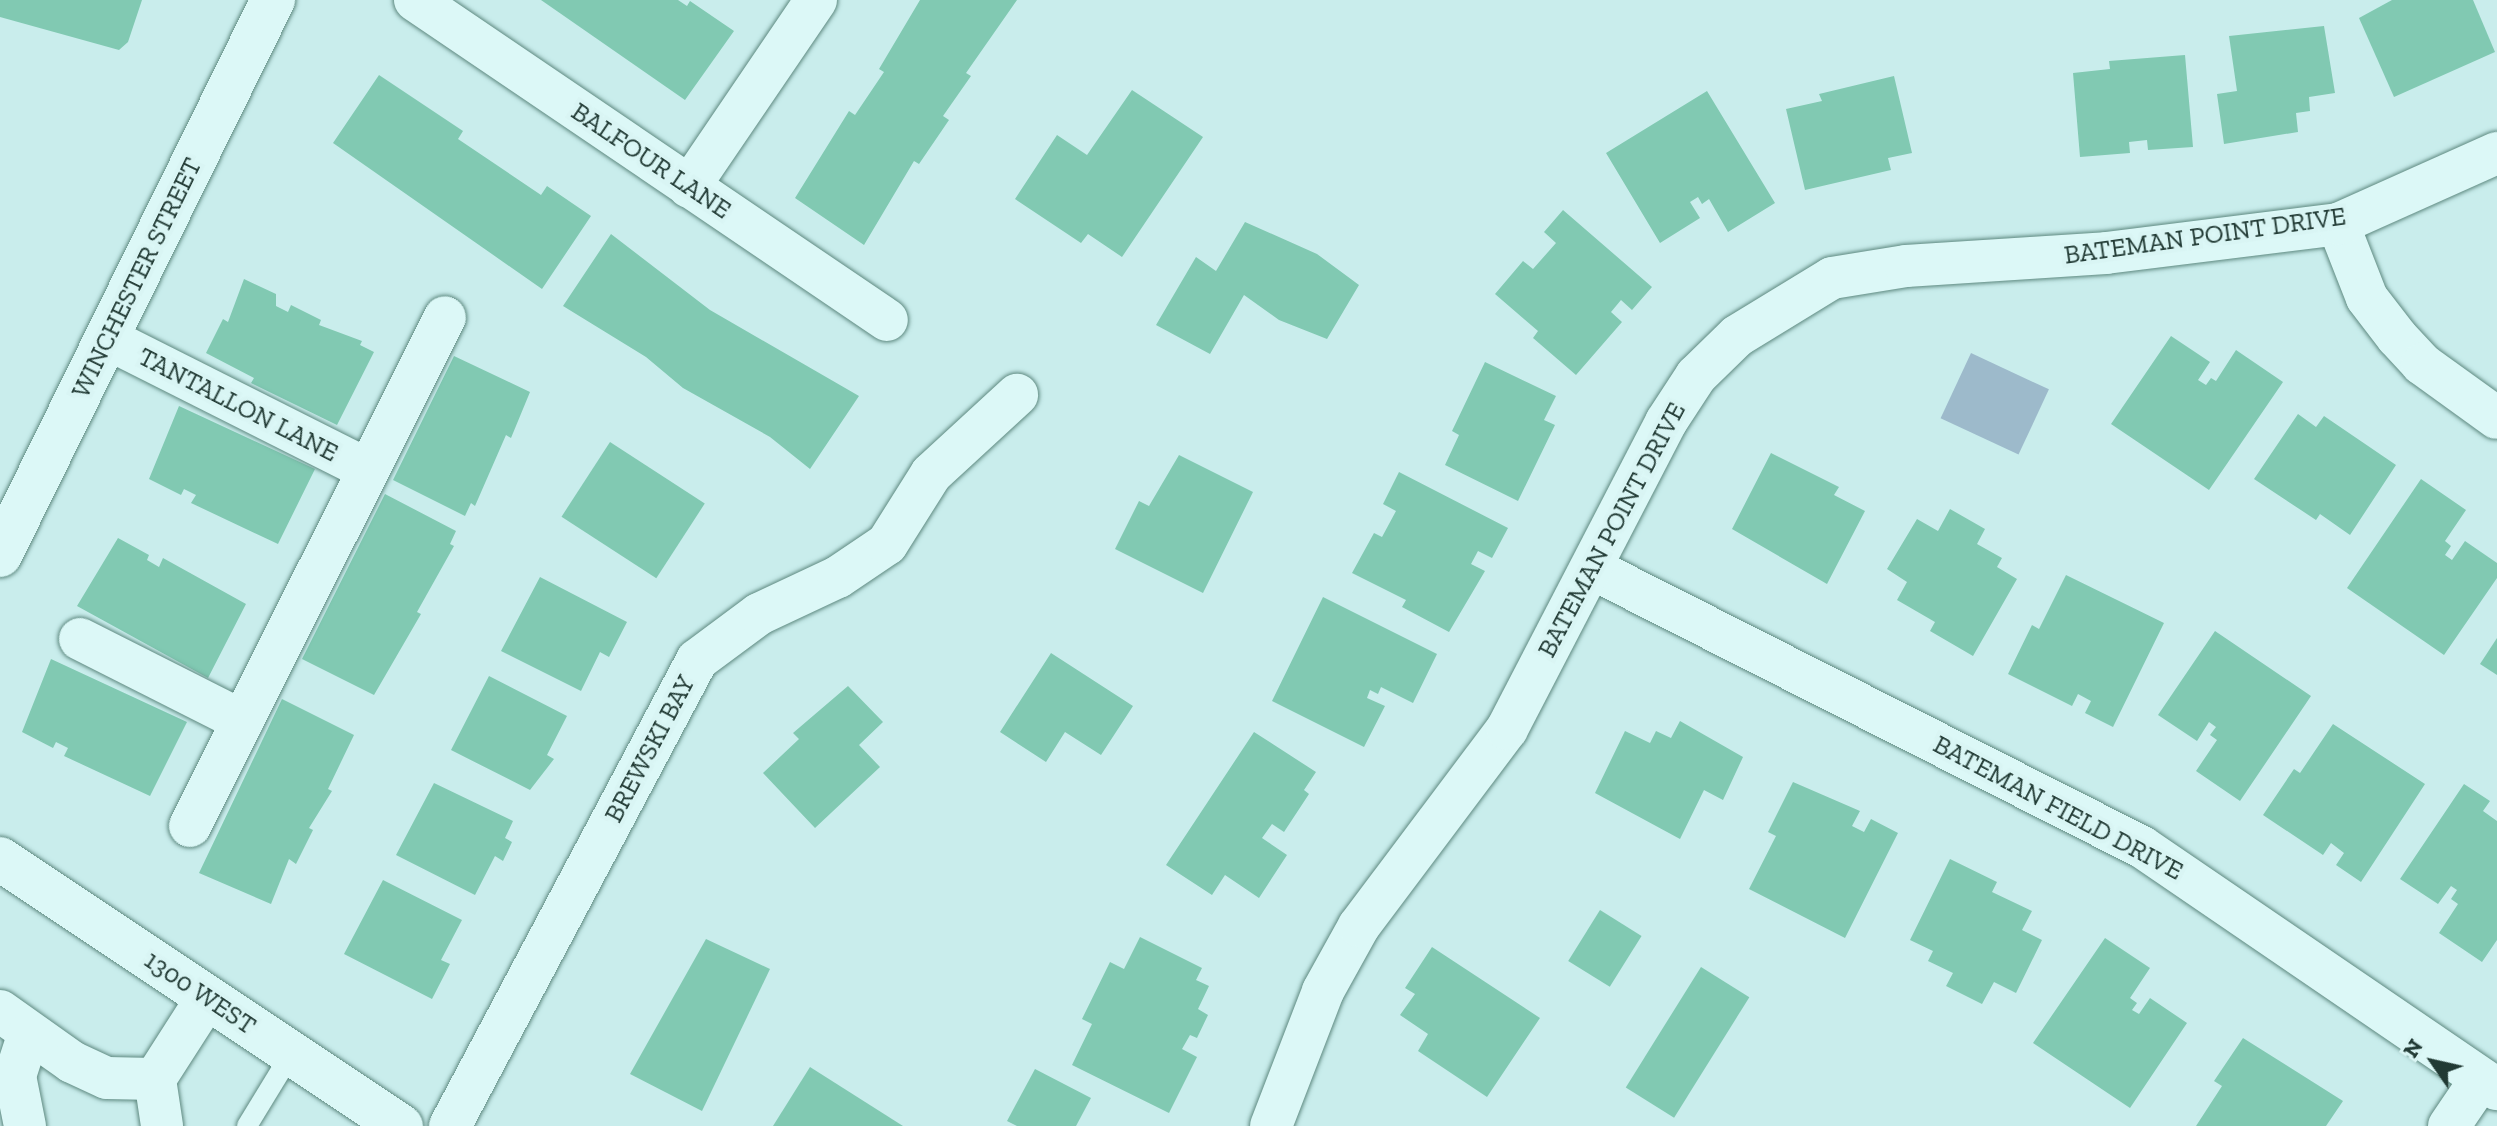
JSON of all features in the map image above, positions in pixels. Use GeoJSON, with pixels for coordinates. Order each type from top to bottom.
{"type":"FeatureCollection","features":[{"type":"Feature","properties":{"kind":"main road","name":"WINCHESTER STREET"},"geometry":{"type":"LineString","coordinates":[[0,555],[273,0]]}},
{"type":"Feature","properties":{"kind":"main road","name":"1300 WEST"},"geometry":{"type":"LineString","coordinates":[[0,859],[401,1126]]}},
{"type":"Feature","properties":{"kind":"street","name":"BALFOUR LANE"},"geometry":{"type":"LineString","coordinates":[[415,0],[887,320]]}},
{"type":"Feature","properties":{"kind":"street"},"geometry":{"type":"LineString","coordinates":[[689,187],[816,0]]}},
{"type":"Feature","properties":{"kind":"street","name":"BATEMAN POINT DRIVE"},"geometry":{"type":"LineString","coordinates":[[1271,1126],[1323,991],[1359,926],[1507,729],[1593,569],[1666,422],[1696,376],[1748,329],[1832,278],[1906,266],[2106,253],[2338,224],[2497,153]]}},
{"type":"Feature","properties":{"kind":"street"},"geometry":{"type":"LineString","coordinates":[[2338,224],[2367,298],[2397,337],[2422,364],[2497,418]]}},
{"type":"Feature","properties":{"kind":"street","name":"TANTALLON LANE"},"geometry":{"type":"LineString","coordinates":[[190,826],[445,317]]}},
{"type":"Feature","properties":{"kind":"street","name":"TANTALLON LANE"},"geometry":{"type":"LineString","coordinates":[[108,339],[368,470]]}},
{"type":"Feature","properties":{"kind":"street","name":"BREWSKI BAY"},"geometry":{"type":"LineString","coordinates":[[450,1126],[697,660],[759,614],[838,577],[887,544],[931,474],[1017,395]]}},
{"type":"Feature","properties":{"kind":"street","name":"BATEMAN FIELD DRIVE"},"geometry":{"type":"LineString","coordinates":[[1593,569],[2142,847],[2489,1084]]}},
{"type":"Feature","properties":{"kind":"street"},"geometry":{"type":"LineString","coordinates":[[80,639],[242,721]]}},
{"type":"Feature","properties":{"kind":"street"},"geometry":{"type":"LineString","coordinates":[[162,1126],[155,1079],[207,998]]}},
{"type":"Feature","properties":{"kind":"street"},"geometry":{"type":"LineString","coordinates":[[15,1022],[72,1062],[107,1078],[155,1079]]}},
{"type":"Feature","properties":{"kind":"street"},"geometry":{"type":"LineString","coordinates":[[15,1022],[15,1076],[25,1126]]}},
{"type":"Feature","properties":{"kind":"street"},"geometry":{"type":"LineString","coordinates":[[2449,1126],[2489,1084]]}},
{"type":"Feature","properties":{"kind":"lane"},"geometry":{"type":"LineString","coordinates":[[247,1126],[291,1054]]}},
{"type":"Feature","properties":{"kind":"shaded area"},"geometry":{"type":"Polygon","coordinates":[[[1971,353],[2049,389],[2019,455],[1941,418],[1971,353]]]}},
{"type":"Feature","properties":{"kind":"building"},"geometry":{"type":"Polygon","coordinates":[[[0,0],[142,0],[128,42],[119,50],[0,17],[0,0]]]}},
{"type":"Feature","properties":{"kind":"building"},"geometry":{"type":"Polygon","coordinates":[[[541,0],[678,0],[687,6],[690,1],[734,31],[685,100],[541,0]]]}},
{"type":"Feature","properties":{"kind":"building"},"geometry":{"type":"Polygon","coordinates":[[[920,0],[1017,0],[966,73],[971,76],[943,116],[949,120],[919,164],[914,161],[864,245],[795,198],[849,111],[855,115],[884,72],[879,69],[920,0]]]}},
{"type":"Feature","properties":{"kind":"building"},"geometry":{"type":"Polygon","coordinates":[[[2392,0],[2473,0],[2495,52],[2394,97],[2359,18],[2392,0]]]}},
{"type":"Feature","properties":{"kind":"building"},"geometry":{"type":"Polygon","coordinates":[[[2324,26],[2335,93],[2309,97],[2310,111],[2296,113],[2298,132],[2224,144],[2217,94],[2237,91],[2229,36],[2324,26]]]}},
{"type":"Feature","properties":{"kind":"building"},"geometry":{"type":"Polygon","coordinates":[[[2185,55],[2193,147],[2148,150],[2147,140],[2129,142],[2130,153],[2080,157],[2073,73],[2110,69],[2109,61],[2185,55]]]}},
{"type":"Feature","properties":{"kind":"building"},"geometry":{"type":"Polygon","coordinates":[[[379,75],[463,131],[458,139],[541,195],[547,186],[591,216],[542,289],[333,143],[379,75]]]}},
{"type":"Feature","properties":{"kind":"building"},"geometry":{"type":"Polygon","coordinates":[[[1894,76],[1912,153],[1888,158],[1891,170],[1805,190],[1786,109],[1822,101],[1819,94],[1894,76]]]}},
{"type":"Feature","properties":{"kind":"building"},"geometry":{"type":"Polygon","coordinates":[[[1132,90],[1203,137],[1122,257],[1088,234],[1081,243],[1015,199],[1057,135],[1087,155],[1132,90]]]}},
{"type":"Feature","properties":{"kind":"building"},"geometry":{"type":"Polygon","coordinates":[[[1707,91],[1775,203],[1728,232],[1709,199],[1702,204],[1698,197],[1690,202],[1700,218],[1660,243],[1606,153],[1707,91]]]}},
{"type":"Feature","properties":{"kind":"building"},"geometry":{"type":"Polygon","coordinates":[[[1563,210],[1652,287],[1632,310],[1621,300],[1611,312],[1622,322],[1576,375],[1533,338],[1538,331],[1495,294],[1523,261],[1533,269],[1556,243],[1544,232],[1563,210]]]}},
{"type":"Feature","properties":{"kind":"building"},"geometry":{"type":"Polygon","coordinates":[[[1245,222],[1317,254],[1359,285],[1327,339],[1279,320],[1244,295],[1210,354],[1156,325],[1196,257],[1216,271],[1245,222]]]}},
{"type":"Feature","properties":{"kind":"building"},"geometry":{"type":"Polygon","coordinates":[[[611,234],[710,310],[859,396],[810,469],[770,437],[683,388],[646,357],[563,306],[611,234]]]}},
{"type":"Feature","properties":{"kind":"building"},"geometry":{"type":"Polygon","coordinates":[[[244,279],[276,294],[276,306],[288,312],[291,305],[321,320],[319,325],[362,341],[360,345],[374,352],[337,425],[251,383],[254,378],[206,353],[223,319],[228,322],[244,279]]]}},
{"type":"Feature","properties":{"kind":"building"},"geometry":{"type":"Polygon","coordinates":[[[2171,336],[2210,362],[2198,380],[2206,385],[2211,378],[2216,381],[2236,350],[2283,382],[2209,490],[2111,424],[2171,336]]]}},
{"type":"Feature","properties":{"kind":"building"},"geometry":{"type":"Polygon","coordinates":[[[454,356],[530,392],[511,438],[506,435],[475,506],[471,503],[465,516],[393,480],[454,356]]]}},
{"type":"Feature","properties":{"kind":"building"},"geometry":{"type":"Polygon","coordinates":[[[1485,362],[1556,396],[1544,420],[1555,425],[1518,501],[1445,465],[1459,435],[1452,431],[1485,362]]]}},
{"type":"Feature","properties":{"kind":"building"},"geometry":{"type":"Polygon","coordinates":[[[179,406],[315,469],[278,544],[191,503],[196,495],[184,489],[181,495],[149,479],[179,406]]]}},
{"type":"Feature","properties":{"kind":"building"},"geometry":{"type":"Polygon","coordinates":[[[2298,414],[2316,427],[2324,416],[2396,465],[2350,535],[2320,514],[2316,520],[2254,479],[2298,414]]]}},
{"type":"Feature","properties":{"kind":"building"},"geometry":{"type":"Polygon","coordinates":[[[610,442],[705,504],[656,578],[562,517],[610,442]]]}},
{"type":"Feature","properties":{"kind":"building"},"geometry":{"type":"Polygon","coordinates":[[[1771,453],[1839,487],[1834,495],[1865,511],[1827,584],[1732,529],[1771,453]]]}},
{"type":"Feature","properties":{"kind":"building"},"geometry":{"type":"Polygon","coordinates":[[[1179,455],[1253,492],[1203,593],[1115,549],[1139,501],[1149,506],[1179,455]]]}},
{"type":"Feature","properties":{"kind":"building"},"geometry":{"type":"Polygon","coordinates":[[[1399,472],[1508,528],[1492,558],[1478,551],[1471,564],[1485,571],[1449,632],[1402,607],[1406,600],[1352,573],[1374,533],[1382,537],[1396,511],[1383,504],[1399,472]]]}},
{"type":"Feature","properties":{"kind":"building"},"geometry":{"type":"Polygon","coordinates":[[[2421,479],[2466,510],[2445,541],[2451,546],[2445,555],[2452,560],[2465,541],[2497,563],[2497,578],[2444,655],[2347,588],[2421,479]]]}},
{"type":"Feature","properties":{"kind":"building"},"geometry":{"type":"Polygon","coordinates":[[[385,494],[456,531],[450,544],[454,546],[417,612],[421,614],[374,695],[302,659],[385,494]]]}},
{"type":"Feature","properties":{"kind":"building"},"geometry":{"type":"Polygon","coordinates":[[[1950,509],[1985,529],[1977,544],[2002,558],[1997,567],[2017,579],[1973,656],[1930,631],[1935,622],[1897,600],[1907,582],[1887,569],[1917,519],[1938,531],[1950,509]]]}},
{"type":"Feature","properties":{"kind":"building"},"geometry":{"type":"Polygon","coordinates":[[[118,538],[149,555],[147,560],[159,567],[163,558],[246,604],[208,678],[77,606],[118,538]]]}},
{"type":"Feature","properties":{"kind":"building"},"geometry":{"type":"Polygon","coordinates":[[[2066,575],[2164,623],[2113,727],[2085,713],[2091,701],[2078,694],[2072,706],[2008,674],[2032,625],[2039,629],[2066,575]]]}},
{"type":"Feature","properties":{"kind":"building"},"geometry":{"type":"Polygon","coordinates":[[[540,577],[627,622],[609,657],[600,652],[581,691],[501,651],[540,577]]]}},
{"type":"Feature","properties":{"kind":"building"},"geometry":{"type":"Polygon","coordinates":[[[1323,597],[1437,654],[1413,703],[1381,687],[1378,694],[1370,690],[1367,698],[1385,706],[1364,747],[1272,701],[1323,597]]]}},
{"type":"Feature","properties":{"kind":"building"},"geometry":{"type":"Polygon","coordinates":[[[2215,631],[2311,696],[2240,801],[2196,771],[2217,740],[2210,735],[2216,727],[2209,722],[2197,741],[2158,715],[2215,631]]]}},
{"type":"Feature","properties":{"kind":"building"},"geometry":{"type":"Polygon","coordinates":[[[2497,638],[2497,675],[2480,664],[2497,638]]]}},
{"type":"Feature","properties":{"kind":"building"},"geometry":{"type":"Polygon","coordinates":[[[1051,653],[1133,706],[1101,755],[1065,732],[1046,762],[1000,732],[1051,653]]]}},
{"type":"Feature","properties":{"kind":"building"},"geometry":{"type":"Polygon","coordinates":[[[51,659],[187,722],[150,796],[64,756],[68,748],[56,742],[53,748],[22,732],[51,659]]]}},
{"type":"Feature","properties":{"kind":"building"},"geometry":{"type":"Polygon","coordinates":[[[489,676],[567,716],[547,755],[554,759],[530,790],[451,750],[489,676]]]}},
{"type":"Feature","properties":{"kind":"building"},"geometry":{"type":"Polygon","coordinates":[[[848,686],[883,722],[859,745],[880,767],[815,828],[763,773],[799,739],[793,733],[848,686]]]}},
{"type":"Feature","properties":{"kind":"building"},"geometry":{"type":"Polygon","coordinates":[[[282,699],[354,735],[328,789],[332,791],[309,828],[313,830],[296,864],[289,859],[271,904],[199,873],[282,699]]]}},
{"type":"Feature","properties":{"kind":"building"},"geometry":{"type":"Polygon","coordinates":[[[1680,721],[1743,757],[1723,800],[1704,790],[1680,839],[1595,793],[1625,731],[1650,743],[1656,731],[1671,738],[1680,721]]]}},
{"type":"Feature","properties":{"kind":"building"},"geometry":{"type":"Polygon","coordinates":[[[2333,724],[2425,784],[2361,882],[2336,865],[2344,853],[2331,843],[2323,855],[2263,815],[2294,769],[2300,773],[2333,724]]]}},
{"type":"Feature","properties":{"kind":"building"},"geometry":{"type":"Polygon","coordinates":[[[1254,732],[1316,772],[1304,790],[1309,794],[1284,832],[1272,824],[1262,838],[1287,855],[1259,898],[1225,875],[1212,895],[1166,865],[1254,732]]]}},
{"type":"Feature","properties":{"kind":"building"},"geometry":{"type":"Polygon","coordinates":[[[1793,782],[1860,811],[1852,826],[1864,832],[1871,819],[1898,833],[1845,938],[1749,889],[1776,836],[1768,832],[1793,782]]]}},
{"type":"Feature","properties":{"kind":"building"},"geometry":{"type":"Polygon","coordinates":[[[434,783],[513,821],[505,838],[512,842],[503,861],[495,856],[475,895],[396,855],[434,783]]]}},
{"type":"Feature","properties":{"kind":"building"},"geometry":{"type":"Polygon","coordinates":[[[2464,784],[2490,801],[2483,811],[2497,821],[2497,940],[2482,962],[2439,933],[2458,904],[2451,899],[2457,890],[2451,886],[2438,904],[2400,879],[2464,784]]]}},
{"type":"Feature","properties":{"kind":"building"},"geometry":{"type":"Polygon","coordinates":[[[1950,859],[1997,882],[1992,892],[2032,911],[2022,930],[2042,940],[2016,993],[1994,982],[1982,1004],[1946,986],[1953,973],[1928,961],[1933,951],[1910,940],[1950,859]]]}},
{"type":"Feature","properties":{"kind":"building"},"geometry":{"type":"Polygon","coordinates":[[[383,880],[462,920],[441,960],[450,964],[432,999],[344,954],[383,880]]]}},
{"type":"Feature","properties":{"kind":"building"},"geometry":{"type":"Polygon","coordinates":[[[1600,910],[1642,936],[1610,987],[1568,961],[1600,910]]]}},
{"type":"Feature","properties":{"kind":"building"},"geometry":{"type":"Polygon","coordinates":[[[1140,937],[1202,968],[1196,980],[1209,986],[1198,1009],[1208,1015],[1197,1038],[1190,1035],[1182,1049],[1197,1057],[1169,1113],[1072,1065],[1092,1024],[1082,1019],[1110,962],[1124,969],[1140,937]]]}},
{"type":"Feature","properties":{"kind":"building"},"geometry":{"type":"Polygon","coordinates":[[[2105,938],[2150,968],[2130,998],[2137,1003],[2132,1010],[2139,1014],[2150,998],[2187,1023],[2130,1108],[2033,1043],[2105,938]]]}},
{"type":"Feature","properties":{"kind":"building"},"geometry":{"type":"Polygon","coordinates":[[[706,939],[770,969],[702,1111],[630,1074],[706,939]]]}},
{"type":"Feature","properties":{"kind":"building"},"geometry":{"type":"Polygon","coordinates":[[[1432,947],[1540,1018],[1487,1097],[1418,1051],[1428,1034],[1400,1015],[1415,994],[1405,988],[1432,947]]]}},
{"type":"Feature","properties":{"kind":"building"},"geometry":{"type":"Polygon","coordinates":[[[1701,967],[1749,997],[1674,1118],[1626,1087],[1701,967]]]}},
{"type":"Feature","properties":{"kind":"building"},"geometry":{"type":"Polygon","coordinates":[[[2243,1038],[2343,1101],[2326,1126],[2196,1126],[2222,1086],[2214,1081],[2243,1038]]]}},
{"type":"Feature","properties":{"kind":"building"},"geometry":{"type":"Polygon","coordinates":[[[810,1067],[903,1126],[773,1126],[810,1067]]]}},
{"type":"Feature","properties":{"kind":"building"},"geometry":{"type":"Polygon","coordinates":[[[1035,1069],[1091,1098],[1076,1126],[1017,1126],[1007,1121],[1035,1069]]]}}]}
